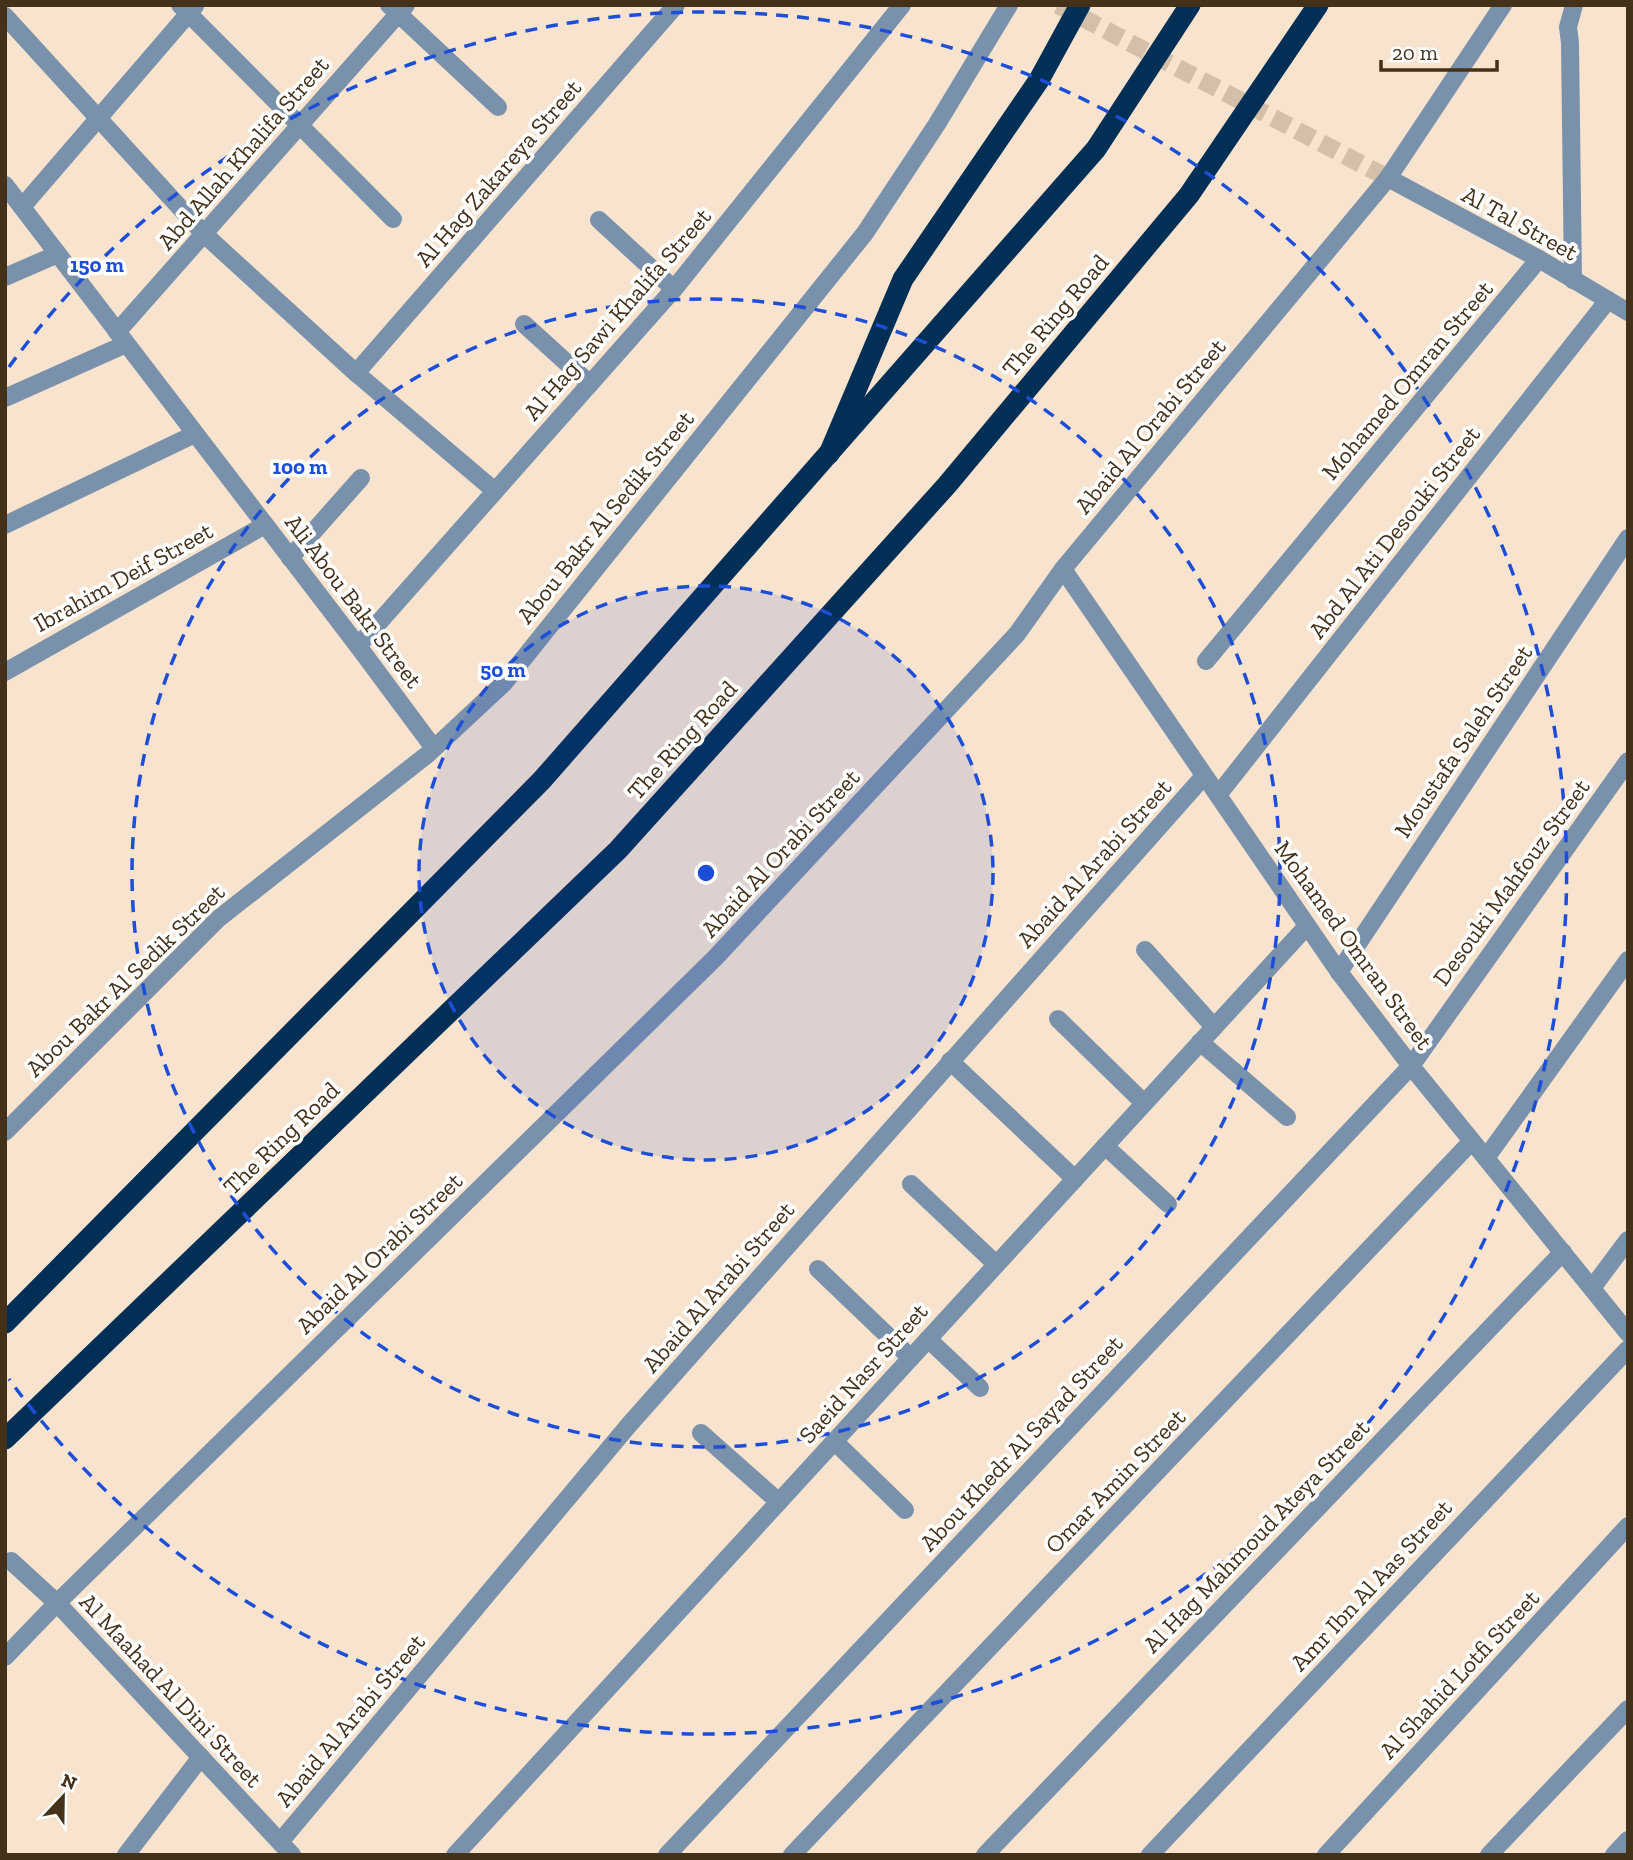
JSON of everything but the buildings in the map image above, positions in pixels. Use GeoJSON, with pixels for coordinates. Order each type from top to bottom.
{"type":"FeatureCollection","features":[{"type":"Feature","properties":{"kind":"highway"},"geometry":{"type":"LineString","coordinates":[[829,454],[904,279],[1039,80],[1080,5]]}},
{"type":"Feature","properties":{"kind":"highway"},"geometry":{"type":"LineString","coordinates":[[5,1323],[542,780],[1096,149],[1190,5]]}},
{"type":"Feature","properties":{"kind":"highway","name":"The Ring Road"},"geometry":{"type":"LineString","coordinates":[[5,1439],[618,850],[947,485],[1189,195],[1318,5]]}},
{"type":"Feature","properties":{"kind":"street","name":"Al Hag Zakareya Street"},"geometry":{"type":"LineString","coordinates":[[356,373],[676,5]]}},
{"type":"Feature","properties":{"kind":"street","name":"Al Hag Sawi Khalifa Street"},"geometry":{"type":"LineString","coordinates":[[358,646],[674,289],[902,5]]}},
{"type":"Feature","properties":{"kind":"street","name":"Abou Bakr Al Sedik Street"},"geometry":{"type":"LineString","coordinates":[[5,1132],[218,919],[428,754],[503,684],[865,233],[937,124],[1009,5]]}},
{"type":"Feature","properties":{"kind":"street","name":"Abaid Al Orabi Street"},"geometry":{"type":"LineString","coordinates":[[5,1657],[715,957],[1017,634],[1063,569],[1388,178],[1503,5]]}},
{"type":"Feature","properties":{"kind":"street"},"geometry":{"type":"LineString","coordinates":[[1573,280],[1568,27],[1574,5]]}},
{"type":"Feature","properties":{"kind":"street"},"geometry":{"type":"LineString","coordinates":[[22,208],[188,8],[299,126],[393,219]]}},
{"type":"Feature","properties":{"kind":"street"},"geometry":{"type":"LineString","coordinates":[[398,8],[498,107]]}},
{"type":"Feature","properties":{"kind":"street","name":"Abd Allah Khalifa Street"},"geometry":{"type":"LineString","coordinates":[[122,338],[204,234],[398,8]]}},
{"type":"Feature","properties":{"kind":"street"},"geometry":{"type":"LineString","coordinates":[[5,16],[204,234],[356,373],[495,491]]}},
{"type":"Feature","properties":{"kind":"street","name":"Al Tal Street"},"geometry":{"type":"LineString","coordinates":[[1388,178],[1539,259],[1628,312]]}},
{"type":"Feature","properties":{"kind":"street","name":"Ali Abou Bakr Street"},"geometry":{"type":"LineString","coordinates":[[5,186],[433,747]]}},
{"type":"Feature","properties":{"kind":"street"},"geometry":{"type":"LineString","coordinates":[[599,220],[674,289]]}},
{"type":"Feature","properties":{"kind":"street"},"geometry":{"type":"LineString","coordinates":[[5,276],[58,254]]}},
{"type":"Feature","properties":{"kind":"street","name":"Mohamed Omran Street"},"geometry":{"type":"LineString","coordinates":[[1206,661],[1539,259]]}},
{"type":"Feature","properties":{"kind":"street","name":"Abd Al Ati Desouki Street"},"geometry":{"type":"LineString","coordinates":[[1218,795],[1608,300]]}},
{"type":"Feature","properties":{"kind":"street"},"geometry":{"type":"LineString","coordinates":[[524,324],[590,384]]}},
{"type":"Feature","properties":{"kind":"street"},"geometry":{"type":"LineString","coordinates":[[5,398],[122,338]]}},
{"type":"Feature","properties":{"kind":"street"},"geometry":{"type":"LineString","coordinates":[[5,525],[195,434]]}},
{"type":"Feature","properties":{"kind":"street"},"geometry":{"type":"LineString","coordinates":[[290,558],[361,478]]}},
{"type":"Feature","properties":{"kind":"street","name":"Ibrahim Deif Street"},"geometry":{"type":"LineString","coordinates":[[5,672],[265,525]]}},
{"type":"Feature","properties":{"kind":"street","name":"Moustafa Saleh Street"},"geometry":{"type":"LineString","coordinates":[[1339,972],[1628,538]]}},
{"type":"Feature","properties":{"kind":"street","name":"Mohamed Omran Street"},"geometry":{"type":"LineString","coordinates":[[1063,569],[1339,972],[1411,1066],[1628,1333]]}},
{"type":"Feature","properties":{"kind":"street","name":"Desouki Mahfouz Street"},"geometry":{"type":"LineString","coordinates":[[1411,1066],[1628,761]]}},
{"type":"Feature","properties":{"kind":"street","name":"Abaid Al Arabi Street"},"geometry":{"type":"LineString","coordinates":[[286,1848],[628,1426],[1204,776]]}},
{"type":"Feature","properties":{"kind":"street","name":"Saeid Nasr Street"},"geometry":{"type":"LineString","coordinates":[[455,1855],[1307,926]]}},
{"type":"Feature","properties":{"kind":"street"},"geometry":{"type":"LineString","coordinates":[[1146,950],[1214,1027]]}},
{"type":"Feature","properties":{"kind":"street"},"geometry":{"type":"LineString","coordinates":[[1486,1158],[1628,960]]}},
{"type":"Feature","properties":{"kind":"street"},"geometry":{"type":"LineString","coordinates":[[1058,1019],[1144,1103]]}},
{"type":"Feature","properties":{"kind":"street"},"geometry":{"type":"LineString","coordinates":[[1200,1042],[1287,1117]]}},
{"type":"Feature","properties":{"kind":"street"},"geometry":{"type":"LineString","coordinates":[[950,1061],[1075,1179]]}},
{"type":"Feature","properties":{"kind":"street","name":"Abou Khedr Al Sayad Street"},"geometry":{"type":"LineString","coordinates":[[667,1855],[1411,1066]]}},
{"type":"Feature","properties":{"kind":"street","name":"Omar Amin Street"},"geometry":{"type":"LineString","coordinates":[[792,1855],[1472,1141]]}},
{"type":"Feature","properties":{"kind":"street"},"geometry":{"type":"LineString","coordinates":[[1105,1146],[1168,1204]]}},
{"type":"Feature","properties":{"kind":"street"},"geometry":{"type":"LineString","coordinates":[[911,1184],[996,1264]]}},
{"type":"Feature","properties":{"kind":"street"},"geometry":{"type":"LineString","coordinates":[[1592,1288],[1628,1240]]}},
{"type":"Feature","properties":{"kind":"street","name":"Al Hag Mahmoud Ateya Street"},"geometry":{"type":"LineString","coordinates":[[985,1855],[1563,1252]]}},
{"type":"Feature","properties":{"kind":"street"},"geometry":{"type":"LineString","coordinates":[[818,1269],[911,1358]]}},
{"type":"Feature","properties":{"kind":"street"},"geometry":{"type":"LineString","coordinates":[[928,1339],[980,1388]]}},
{"type":"Feature","properties":{"kind":"street","name":"Amr Ibn Al Aas Street"},"geometry":{"type":"LineString","coordinates":[[1150,1855],[1628,1349]]}},
{"type":"Feature","properties":{"kind":"street"},"geometry":{"type":"LineString","coordinates":[[701,1433],[779,1502]]}},
{"type":"Feature","properties":{"kind":"street"},"geometry":{"type":"LineString","coordinates":[[834,1441],[905,1510]]}},
{"type":"Feature","properties":{"kind":"street","name":"Al Shahid Lotfi Street"},"geometry":{"type":"LineString","coordinates":[[1326,1855],[1628,1526]]}},
{"type":"Feature","properties":{"kind":"street","name":"Al Maahad Al Dini Street"},"geometry":{"type":"LineString","coordinates":[[11,1561],[57,1603],[286,1848]]}},
{"type":"Feature","properties":{"kind":"street"},"geometry":{"type":"LineString","coordinates":[[1489,1855],[1628,1709]]}},
{"type":"Feature","properties":{"kind":"street"},"geometry":{"type":"LineString","coordinates":[[126,1855],[201,1757]]}},
{"type":"Feature","properties":{"kind":"street"},"geometry":{"type":"LineString","coordinates":[[1614,1855],[1628,1840]]}},
{"type":"Feature","properties":{"kind":"tunnel"},"geometry":{"type":"LineString","coordinates":[[1058,5],[1388,178]]}}]}
